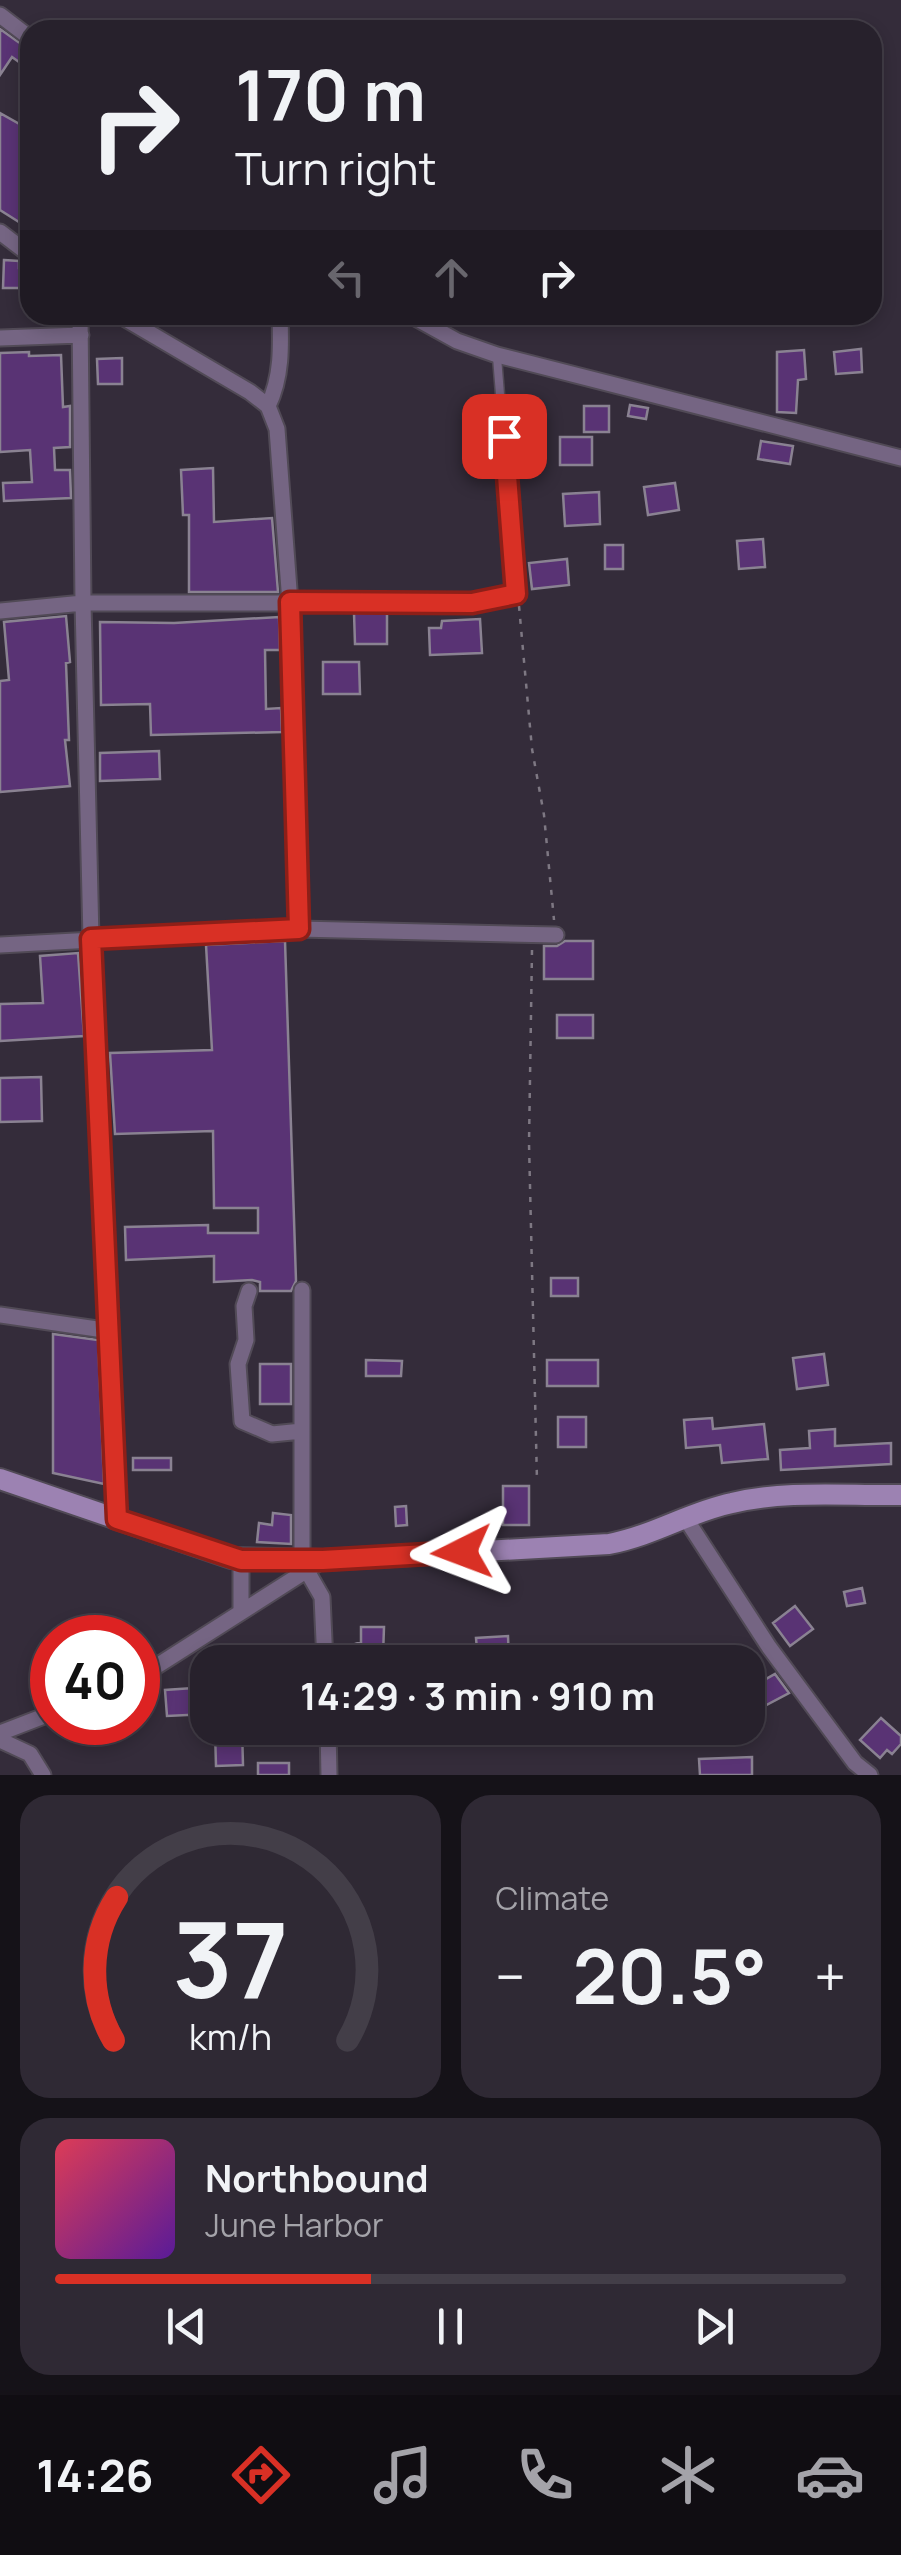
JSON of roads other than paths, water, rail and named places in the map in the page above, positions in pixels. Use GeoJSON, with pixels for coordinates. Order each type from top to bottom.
{"type":"FeatureCollection","features":[{"type":"Feature","properties":{"kind":"street"},"geometry":{"type":"LineString","coordinates":[[0,15],[20,30]]}},
{"type":"Feature","properties":{"kind":"street"},"geometry":{"type":"LineString","coordinates":[[80,325],[91,939],[117,1519]]}},
{"type":"Feature","properties":{"kind":"street"},"geometry":{"type":"LineString","coordinates":[[135,325],[268,406],[277,428],[290,602],[299,929]]}},
{"type":"Feature","properties":{"kind":"street"},"geometry":{"type":"LineString","coordinates":[[268,406],[281,354],[280,325]]}},
{"type":"Feature","properties":{"kind":"street"},"geometry":{"type":"LineString","coordinates":[[428,325],[457,341],[497,355],[901,458]]}},
{"type":"Feature","properties":{"kind":"street"},"geometry":{"type":"LineString","coordinates":[[0,338],[81,335]]}},
{"type":"Feature","properties":{"kind":"street"},"geometry":{"type":"LineString","coordinates":[[0,612],[83,603],[290,602]]}},
{"type":"Feature","properties":{"kind":"street"},"geometry":{"type":"LineString","coordinates":[[0,945],[299,929],[556,935]]}},
{"type":"Feature","properties":{"kind":"street"},"geometry":{"type":"LineString","coordinates":[[248,1290],[244,1306],[246,1340],[238,1364],[242,1421],[272,1434],[302,1430]]}},
{"type":"Feature","properties":{"kind":"street"},"geometry":{"type":"LineString","coordinates":[[302,1290],[302,1430],[310,1564],[322,1597],[324,1645]]}},
{"type":"Feature","properties":{"kind":"street"},"geometry":{"type":"LineString","coordinates":[[0,1315],[110,1334]]}},
{"type":"Feature","properties":{"kind":"street"},"geometry":{"type":"LineString","coordinates":[[0,1479],[241,1560],[310,1564],[608,1544],[641,1538],[729,1503],[751,1499],[901,1495]]}},
{"type":"Feature","properties":{"kind":"street"},"geometry":{"type":"LineString","coordinates":[[686,1519],[851,1769],[870,1775]]}},
{"type":"Feature","properties":{"kind":"street"},"geometry":{"type":"LineString","coordinates":[[241,1560],[241,1612]]}},
{"type":"Feature","properties":{"kind":"street"},"geometry":{"type":"LineString","coordinates":[[160,1664],[310,1564]]}},
{"type":"Feature","properties":{"kind":"street"},"geometry":{"type":"LineString","coordinates":[[0,1737],[30,1723]]}},
{"type":"Feature","properties":{"kind":"street"},"geometry":{"type":"LineString","coordinates":[[0,1737],[30,1754],[42,1775]]}},
{"type":"Feature","properties":{"kind":"street"},"geometry":{"type":"LineString","coordinates":[[329,1745],[330,1775]]}},
{"type":"Feature","properties":{"kind":"lane"},"geometry":{"type":"LineString","coordinates":[[290,602],[472,603],[516,594],[497,355]]}}]}
